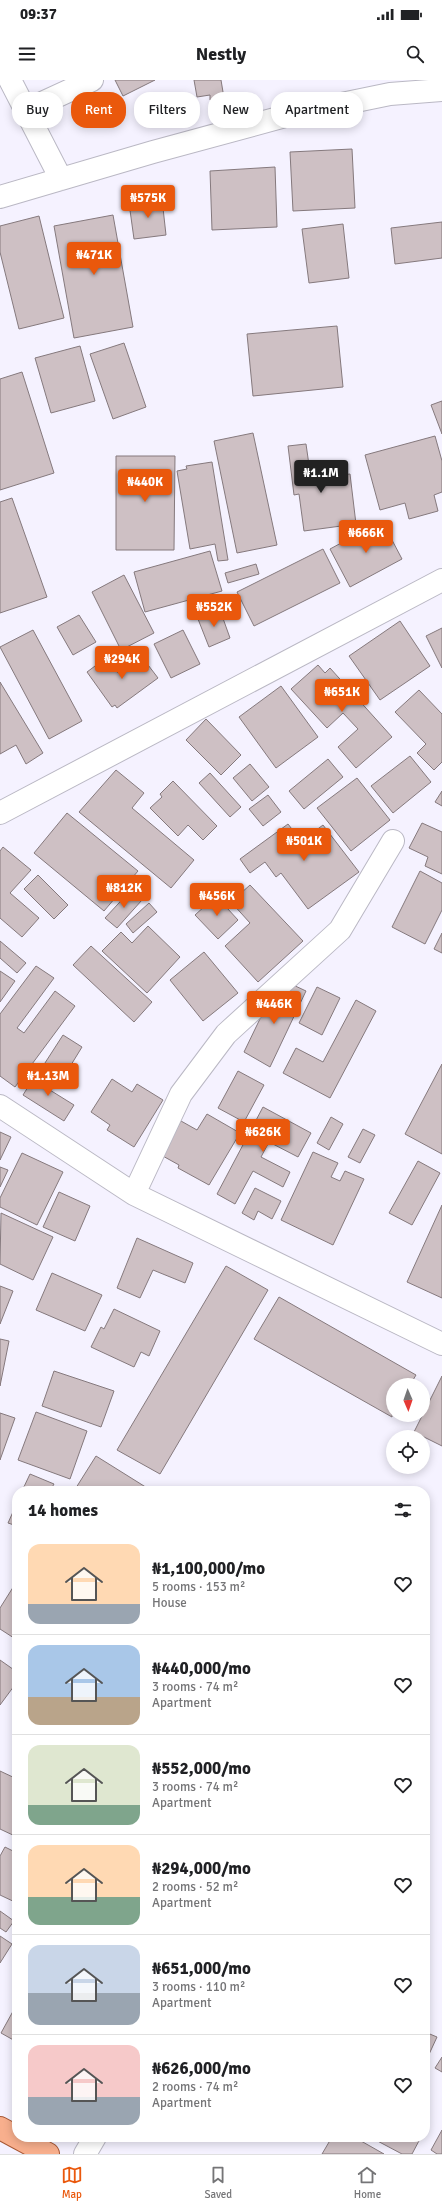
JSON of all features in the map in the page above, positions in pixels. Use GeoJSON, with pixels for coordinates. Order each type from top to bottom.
{"type":"FeatureCollection","features":[{"type":"Feature","properties":{"kind":"main road"},"geometry":{"type":"LineString","coordinates":[[0,2128],[12,2135]]}},
{"type":"Feature","properties":{"kind":"main road"},"geometry":{"type":"LineString","coordinates":[[23,2142],[40,2152]]}},
{"type":"Feature","properties":{"kind":"street"},"geometry":{"type":"LineString","coordinates":[[10,80],[17,92]]}},
{"type":"Feature","properties":{"kind":"street"},"geometry":{"type":"LineString","coordinates":[[63,93],[92,80]]}},
{"type":"Feature","properties":{"kind":"street"},"geometry":{"type":"LineString","coordinates":[[0,197],[293,114],[390,94],[442,90]]}},
{"type":"Feature","properties":{"kind":"street"},"geometry":{"type":"LineString","coordinates":[[36,128],[61,179]]}},
{"type":"Feature","properties":{"kind":"street"},"geometry":{"type":"LineString","coordinates":[[0,812],[442,580]]}},
{"type":"Feature","properties":{"kind":"street"},"geometry":{"type":"LineString","coordinates":[[134,1194],[181,1094],[226,1034],[340,930],[393,841]]}},
{"type":"Feature","properties":{"kind":"street"},"geometry":{"type":"LineString","coordinates":[[0,1106],[134,1194],[442,1344]]}},
{"type":"Feature","properties":{"kind":"street"},"geometry":{"type":"LineString","coordinates":[[85,2154],[92,2142]]}},
{"type":"Feature","properties":{"kind":"building"},"geometry":{"type":"Polygon","coordinates":[[[115,80],[155,80],[126,94],[126,92],[121,92],[115,80]]]}},
{"type":"Feature","properties":{"kind":"building"},"geometry":{"type":"Polygon","coordinates":[[[194,80],[221,80],[223,92],[208,92],[208,95],[200,97],[200,92],[196,92],[194,80]]]}},
{"type":"Feature","properties":{"kind":"building"},"geometry":{"type":"Polygon","coordinates":[[[352,149],[355,208],[293,211],[290,152],[352,149]]]}},
{"type":"Feature","properties":{"kind":"building"},"geometry":{"type":"Polygon","coordinates":[[[275,167],[277,227],[212,230],[210,171],[275,167]]]}},
{"type":"Feature","properties":{"kind":"building"},"geometry":{"type":"Polygon","coordinates":[[[162,199],[166,235],[134,239],[129,203],[162,199]]]}},
{"type":"Feature","properties":{"kind":"building"},"geometry":{"type":"Polygon","coordinates":[[[113,215],[133,327],[74,338],[54,226],[113,215]]]}},
{"type":"Feature","properties":{"kind":"building"},"geometry":{"type":"Polygon","coordinates":[[[39,216],[64,318],[19,329],[0,252],[0,226],[39,216]]]}},
{"type":"Feature","properties":{"kind":"building"},"geometry":{"type":"Polygon","coordinates":[[[442,222],[442,258],[395,264],[391,228],[442,222]]]}},
{"type":"Feature","properties":{"kind":"building"},"geometry":{"type":"Polygon","coordinates":[[[343,224],[349,278],[309,283],[302,229],[343,224]]]}},
{"type":"Feature","properties":{"kind":"building"},"geometry":{"type":"Polygon","coordinates":[[[337,326],[343,387],[253,396],[247,334],[337,326]]]}},
{"type":"Feature","properties":{"kind":"building"},"geometry":{"type":"Polygon","coordinates":[[[124,343],[146,407],[113,419],[90,354],[124,343]]]}},
{"type":"Feature","properties":{"kind":"building"},"geometry":{"type":"Polygon","coordinates":[[[80,346],[95,401],[51,413],[35,358],[80,346]]]}},
{"type":"Feature","properties":{"kind":"building"},"geometry":{"type":"Polygon","coordinates":[[[22,372],[54,473],[0,490],[0,379],[22,372]]]}},
{"type":"Feature","properties":{"kind":"building"},"geometry":{"type":"Polygon","coordinates":[[[442,401],[442,434],[431,405],[442,401]]]}},
{"type":"Feature","properties":{"kind":"building"},"geometry":{"type":"Polygon","coordinates":[[[253,433],[277,545],[237,553],[214,441],[253,433]]]}},
{"type":"Feature","properties":{"kind":"building"},"geometry":{"type":"Polygon","coordinates":[[[435,436],[442,461],[442,492],[434,495],[438,511],[409,519],[405,503],[380,510],[365,455],[435,436]]]}},
{"type":"Feature","properties":{"kind":"building"},"geometry":{"type":"Polygon","coordinates":[[[306,444],[311,479],[350,474],[356,524],[304,531],[299,494],[294,495],[288,446],[306,444]]]}},
{"type":"Feature","properties":{"kind":"building"},"geometry":{"type":"Polygon","coordinates":[[[116,456],[175,456],[174,550],[116,550],[116,456]]]}},
{"type":"Feature","properties":{"kind":"building"},"geometry":{"type":"Polygon","coordinates":[[[212,462],[228,560],[218,561],[215,544],[190,549],[177,471],[187,469],[186,466],[212,462]]]}},
{"type":"Feature","properties":{"kind":"building"},"geometry":{"type":"Polygon","coordinates":[[[12,498],[47,597],[0,613],[0,502],[12,498]]]}},
{"type":"Feature","properties":{"kind":"building"},"geometry":{"type":"Polygon","coordinates":[[[382,521],[402,559],[350,587],[330,549],[382,521]]]}},
{"type":"Feature","properties":{"kind":"building"},"geometry":{"type":"Polygon","coordinates":[[[323,549],[340,583],[254,626],[237,592],[323,549]]]}},
{"type":"Feature","properties":{"kind":"building"},"geometry":{"type":"Polygon","coordinates":[[[210,551],[222,591],[145,612],[134,572],[210,551]]]}},
{"type":"Feature","properties":{"kind":"building"},"geometry":{"type":"Polygon","coordinates":[[[256,564],[259,574],[228,583],[225,573],[256,564]]]}},
{"type":"Feature","properties":{"kind":"building"},"geometry":{"type":"Polygon","coordinates":[[[124,575],[154,633],[121,650],[92,592],[124,575]]]}},
{"type":"Feature","properties":{"kind":"building"},"geometry":{"type":"Polygon","coordinates":[[[220,610],[230,638],[209,647],[198,619],[220,610]]]}},
{"type":"Feature","properties":{"kind":"building"},"geometry":{"type":"Polygon","coordinates":[[[79,615],[96,642],[73,655],[57,627],[79,615]]]}},
{"type":"Feature","properties":{"kind":"building"},"geometry":{"type":"Polygon","coordinates":[[[400,621],[430,666],[380,700],[349,656],[400,621]]]}},
{"type":"Feature","properties":{"kind":"building"},"geometry":{"type":"Polygon","coordinates":[[[442,628],[442,668],[426,636],[442,628]]]}},
{"type":"Feature","properties":{"kind":"building"},"geometry":{"type":"Polygon","coordinates":[[[33,630],[82,721],[49,739],[0,647],[33,630]]]}},
{"type":"Feature","properties":{"kind":"building"},"geometry":{"type":"Polygon","coordinates":[[[183,630],[200,664],[171,678],[154,644],[183,630]]]}},
{"type":"Feature","properties":{"kind":"building"},"geometry":{"type":"Polygon","coordinates":[[[107,657],[118,673],[142,657],[158,678],[117,708],[115,705],[112,707],[87,672],[107,657]]]}},
{"type":"Feature","properties":{"kind":"building"},"geometry":{"type":"Polygon","coordinates":[[[318,665],[325,673],[330,668],[392,737],[356,768],[338,747],[358,729],[343,713],[327,728],[291,689],[318,665]]]}},
{"type":"Feature","properties":{"kind":"building"},"geometry":{"type":"Polygon","coordinates":[[[0,682],[43,753],[26,764],[16,745],[0,754],[0,682]]]}},
{"type":"Feature","properties":{"kind":"building"},"geometry":{"type":"Polygon","coordinates":[[[281,686],[318,737],[276,768],[239,717],[281,686]]]}},
{"type":"Feature","properties":{"kind":"building"},"geometry":{"type":"Polygon","coordinates":[[[419,690],[442,714],[442,762],[434,770],[417,753],[426,744],[395,712],[419,690]]]}},
{"type":"Feature","properties":{"kind":"building"},"geometry":{"type":"Polygon","coordinates":[[[206,719],[241,755],[221,775],[186,740],[206,719]]]}},
{"type":"Feature","properties":{"kind":"building"},"geometry":{"type":"Polygon","coordinates":[[[410,756],[431,782],[393,813],[371,786],[410,756]]]}},
{"type":"Feature","properties":{"kind":"building"},"geometry":{"type":"Polygon","coordinates":[[[328,759],[343,777],[304,809],[289,791],[328,759]]]}},
{"type":"Feature","properties":{"kind":"building"},"geometry":{"type":"Polygon","coordinates":[[[250,764],[269,787],[252,801],[233,778],[250,764]]]}},
{"type":"Feature","properties":{"kind":"building"},"geometry":{"type":"Polygon","coordinates":[[[116,770],[144,793],[132,808],[194,860],[171,888],[79,812],[116,770]]]}},
{"type":"Feature","properties":{"kind":"building"},"geometry":{"type":"Polygon","coordinates":[[[210,773],[241,807],[230,817],[199,783],[210,773]]]}},
{"type":"Feature","properties":{"kind":"building"},"geometry":{"type":"Polygon","coordinates":[[[357,778],[390,820],[351,851],[317,808],[357,778]]]}},
{"type":"Feature","properties":{"kind":"building"},"geometry":{"type":"Polygon","coordinates":[[[173,781],[217,826],[203,840],[188,825],[178,836],[150,808],[162,797],[160,794],[173,781]]]}},
{"type":"Feature","properties":{"kind":"building"},"geometry":{"type":"Polygon","coordinates":[[[442,791],[442,806],[435,802],[442,791]]]}},
{"type":"Feature","properties":{"kind":"building"},"geometry":{"type":"Polygon","coordinates":[[[268,795],[281,812],[263,826],[249,809],[268,795]]]}},
{"type":"Feature","properties":{"kind":"building"},"geometry":{"type":"Polygon","coordinates":[[[67,813],[138,871],[104,911],[34,853],[67,813]]]}},
{"type":"Feature","properties":{"kind":"building"},"geometry":{"type":"Polygon","coordinates":[[[422,823],[442,832],[442,874],[425,866],[428,857],[409,848],[422,823]]]}},
{"type":"Feature","properties":{"kind":"building"},"geometry":{"type":"Polygon","coordinates":[[[288,824],[295,833],[300,829],[307,837],[323,825],[359,872],[308,909],[281,873],[276,877],[265,862],[250,873],[240,859],[288,824]]]}},
{"type":"Feature","properties":{"kind":"building"},"geometry":{"type":"Polygon","coordinates":[[[3,847],[31,870],[10,893],[39,918],[22,937],[0,918],[0,851],[3,847]]]}},
{"type":"Feature","properties":{"kind":"building"},"geometry":{"type":"Polygon","coordinates":[[[420,871],[442,883],[442,910],[425,944],[392,927],[420,871]]]}},
{"type":"Feature","properties":{"kind":"building"},"geometry":{"type":"Polygon","coordinates":[[[38,875],[68,905],[54,919],[24,889],[38,875]]]}},
{"type":"Feature","properties":{"kind":"building"},"geometry":{"type":"Polygon","coordinates":[[[250,885],[303,941],[258,982],[225,946],[250,923],[231,902],[250,885]]]}},
{"type":"Feature","properties":{"kind":"building"},"geometry":{"type":"Polygon","coordinates":[[[131,890],[142,900],[117,928],[105,918],[131,890]]]}},
{"type":"Feature","properties":{"kind":"building"},"geometry":{"type":"Polygon","coordinates":[[[216,896],[238,920],[218,939],[195,915],[216,896]]]}},
{"type":"Feature","properties":{"kind":"building"},"geometry":{"type":"Polygon","coordinates":[[[149,903],[157,912],[133,933],[126,924],[149,903]]]}},
{"type":"Feature","properties":{"kind":"building"},"geometry":{"type":"Polygon","coordinates":[[[148,926],[180,957],[147,993],[102,951],[121,932],[132,943],[148,926]]]}},
{"type":"Feature","properties":{"kind":"building"},"geometry":{"type":"Polygon","coordinates":[[[442,933],[442,953],[434,949],[442,933]]]}},
{"type":"Feature","properties":{"kind":"building"},"geometry":{"type":"Polygon","coordinates":[[[0,941],[26,963],[17,973],[0,958],[0,941]]]}},
{"type":"Feature","properties":{"kind":"building"},"geometry":{"type":"Polygon","coordinates":[[[91,946],[152,1002],[134,1022],[73,965],[91,946]]]}},
{"type":"Feature","properties":{"kind":"building"},"geometry":{"type":"Polygon","coordinates":[[[204,952],[238,993],[203,1021],[170,980],[204,952]]]}},
{"type":"Feature","properties":{"kind":"building"},"geometry":{"type":"Polygon","coordinates":[[[36,966],[54,978],[17,1028],[24,1033],[55,991],[75,1006],[15,1087],[0,1076],[0,1014],[36,966]]]}},
{"type":"Feature","properties":{"kind":"building"},"geometry":{"type":"Polygon","coordinates":[[[0,971],[15,981],[0,1002],[0,971]]]}},
{"type":"Feature","properties":{"kind":"building"},"geometry":{"type":"Polygon","coordinates":[[[291,984],[306,991],[270,1067],[244,1052],[272,994],[283,999],[291,984]]]}},
{"type":"Feature","properties":{"kind":"building"},"geometry":{"type":"Polygon","coordinates":[[[317,987],[340,998],[322,1035],[299,1023],[317,987]]]}},
{"type":"Feature","properties":{"kind":"building"},"geometry":{"type":"Polygon","coordinates":[[[356,1000],[376,1011],[330,1098],[283,1073],[296,1048],[323,1062],[356,1000]]]}},
{"type":"Feature","properties":{"kind":"building"},"geometry":{"type":"Polygon","coordinates":[[[63,1035],[82,1047],[63,1078],[43,1066],[63,1035]]]}},
{"type":"Feature","properties":{"kind":"building"},"geometry":{"type":"Polygon","coordinates":[[[442,1064],[442,1154],[405,1134],[442,1064]]]}},
{"type":"Feature","properties":{"kind":"building"},"geometry":{"type":"Polygon","coordinates":[[[38,1071],[50,1079],[45,1087],[74,1105],[64,1121],[23,1095],[38,1071]]]}},
{"type":"Feature","properties":{"kind":"building"},"geometry":{"type":"Polygon","coordinates":[[[238,1071],[264,1085],[244,1122],[218,1108],[238,1071]]]}},
{"type":"Feature","properties":{"kind":"building"},"geometry":{"type":"Polygon","coordinates":[[[112,1079],[132,1092],[137,1084],[163,1100],[134,1147],[107,1130],[110,1125],[91,1112],[112,1079]]]}},
{"type":"Feature","properties":{"kind":"building"},"geometry":{"type":"Polygon","coordinates":[[[263,1107],[311,1133],[298,1157],[269,1142],[261,1157],[290,1172],[283,1187],[253,1171],[235,1204],[217,1194],[263,1107]]]}},
{"type":"Feature","properties":{"kind":"building"},"geometry":{"type":"Polygon","coordinates":[[[207,1114],[240,1133],[209,1185],[178,1168],[179,1165],[161,1155],[181,1121],[197,1130],[207,1114]]]}},
{"type":"Feature","properties":{"kind":"building"},"geometry":{"type":"Polygon","coordinates":[[[331,1117],[343,1124],[329,1150],[317,1143],[331,1117]]]}},
{"type":"Feature","properties":{"kind":"building"},"geometry":{"type":"Polygon","coordinates":[[[363,1129],[375,1135],[360,1163],[348,1157],[363,1129]]]}},
{"type":"Feature","properties":{"kind":"building"},"geometry":{"type":"Polygon","coordinates":[[[0,1132],[11,1137],[0,1160],[0,1132]]]}},
{"type":"Feature","properties":{"kind":"building"},"geometry":{"type":"Polygon","coordinates":[[[313,1152],[338,1163],[331,1177],[340,1181],[345,1171],[364,1179],[333,1245],[281,1220],[313,1152]]]}},
{"type":"Feature","properties":{"kind":"building"},"geometry":{"type":"Polygon","coordinates":[[[22,1153],[63,1172],[37,1225],[0,1207],[0,1198],[22,1153]]]}},
{"type":"Feature","properties":{"kind":"building"},"geometry":{"type":"Polygon","coordinates":[[[418,1161],[440,1173],[412,1225],[389,1213],[418,1161]]]}},
{"type":"Feature","properties":{"kind":"building"},"geometry":{"type":"Polygon","coordinates":[[[0,1167],[8,1170],[0,1187],[0,1167]]]}},
{"type":"Feature","properties":{"kind":"building"},"geometry":{"type":"Polygon","coordinates":[[[255,1188],[281,1201],[272,1219],[258,1211],[254,1220],[242,1213],[255,1188]]]}},
{"type":"Feature","properties":{"kind":"building"},"geometry":{"type":"Polygon","coordinates":[[[59,1192],[90,1206],[75,1241],[43,1227],[59,1192]]]}},
{"type":"Feature","properties":{"kind":"building"},"geometry":{"type":"Polygon","coordinates":[[[442,1205],[442,1298],[407,1282],[442,1205]]]}},
{"type":"Feature","properties":{"kind":"building"},"geometry":{"type":"Polygon","coordinates":[[[1,1213],[53,1237],[33,1280],[0,1264],[1,1213]]]}},
{"type":"Feature","properties":{"kind":"building"},"geometry":{"type":"Polygon","coordinates":[[[137,1238],[193,1263],[185,1283],[153,1270],[140,1298],[117,1288],[137,1238]]]}},
{"type":"Feature","properties":{"kind":"building"},"geometry":{"type":"Polygon","coordinates":[[[226,1266],[268,1290],[160,1474],[117,1450],[226,1266]]]}},
{"type":"Feature","properties":{"kind":"building"},"geometry":{"type":"Polygon","coordinates":[[[52,1273],[102,1295],[85,1331],[36,1310],[52,1273]]]}},
{"type":"Feature","properties":{"kind":"building"},"geometry":{"type":"Polygon","coordinates":[[[0,1286],[13,1291],[0,1324],[0,1286]]]}},
{"type":"Feature","properties":{"kind":"building"},"geometry":{"type":"Polygon","coordinates":[[[279,1297],[416,1375],[414,1378],[386,1378],[386,1414],[254,1339],[279,1297]]]}},
{"type":"Feature","properties":{"kind":"building"},"geometry":{"type":"Polygon","coordinates":[[[114,1309],[160,1331],[149,1356],[141,1352],[134,1367],[91,1347],[101,1327],[104,1329],[114,1309]]]}},
{"type":"Feature","properties":{"kind":"building"},"geometry":{"type":"Polygon","coordinates":[[[0,1339],[9,1341],[0,1386],[0,1339]]]}},
{"type":"Feature","properties":{"kind":"building"},"geometry":{"type":"Polygon","coordinates":[[[54,1371],[114,1391],[101,1427],[42,1406],[54,1371]]]}},
{"type":"Feature","properties":{"kind":"building"},"geometry":{"type":"Polygon","coordinates":[[[442,1376],[442,1446],[430,1440],[430,1430],[415,1430],[419,1422],[430,1422],[430,1400],[442,1376]]]}},
{"type":"Feature","properties":{"kind":"building"},"geometry":{"type":"Polygon","coordinates":[[[36,1412],[87,1431],[70,1479],[18,1460],[36,1412]]]}},
{"type":"Feature","properties":{"kind":"building"},"geometry":{"type":"Polygon","coordinates":[[[0,1413],[15,1418],[0,1460],[0,1413]]]}},
{"type":"Feature","properties":{"kind":"building"},"geometry":{"type":"Polygon","coordinates":[[[96,1456],[144,1486],[77,1486],[96,1456]]]}},
{"type":"Feature","properties":{"kind":"building"},"geometry":{"type":"Polygon","coordinates":[[[30,1474],[54,1484],[53,1486],[24,1486],[30,1474]]]}},
{"type":"Feature","properties":{"kind":"building"},"geometry":{"type":"Polygon","coordinates":[[[12,1514],[12,1524],[8,1523],[12,1514]]]}},
{"type":"Feature","properties":{"kind":"building"},"geometry":{"type":"Polygon","coordinates":[[[12,1589],[12,1637],[0,1629],[0,1608],[12,1589]]]}},
{"type":"Feature","properties":{"kind":"building"},"geometry":{"type":"Polygon","coordinates":[[[0,1660],[12,1668],[12,1689],[0,1705],[0,1660]]]}},
{"type":"Feature","properties":{"kind":"building"},"geometry":{"type":"Polygon","coordinates":[[[0,1771],[12,1777],[12,1835],[0,1829],[0,1771]]]}},
{"type":"Feature","properties":{"kind":"building"},"geometry":{"type":"Polygon","coordinates":[[[5,1847],[12,1850],[12,1901],[0,1895],[0,1856],[5,1847]]]}},
{"type":"Feature","properties":{"kind":"building"},"geometry":{"type":"Polygon","coordinates":[[[0,1911],[12,1920],[12,1924],[6,1932],[0,1928],[0,1911]]]}},
{"type":"Feature","properties":{"kind":"building"},"geometry":{"type":"Polygon","coordinates":[[[0,1936],[12,1944],[0,1963],[0,1936]]]}},
{"type":"Feature","properties":{"kind":"building"},"geometry":{"type":"Polygon","coordinates":[[[12,2013],[12,2039],[1,2033],[12,2013]]]}},
{"type":"Feature","properties":{"kind":"building"},"geometry":{"type":"Polygon","coordinates":[[[430,2034],[437,2037],[430,2052],[430,2034]]]}},
{"type":"Feature","properties":{"kind":"building"},"geometry":{"type":"Polygon","coordinates":[[[442,2057],[442,2072],[435,2068],[442,2057]]]}},
{"type":"Feature","properties":{"kind":"building"},"geometry":{"type":"Polygon","coordinates":[[[442,2130],[442,2154],[437,2154],[431,2150],[442,2130]]]}},
{"type":"Feature","properties":{"kind":"building"},"geometry":{"type":"Polygon","coordinates":[[[329,2142],[363,2142],[384,2154],[322,2154],[329,2142]]]}},
{"type":"Feature","properties":{"kind":"building"},"geometry":{"type":"Polygon","coordinates":[[[379,2142],[418,2142],[412,2154],[402,2154],[379,2142]]]}}]}
